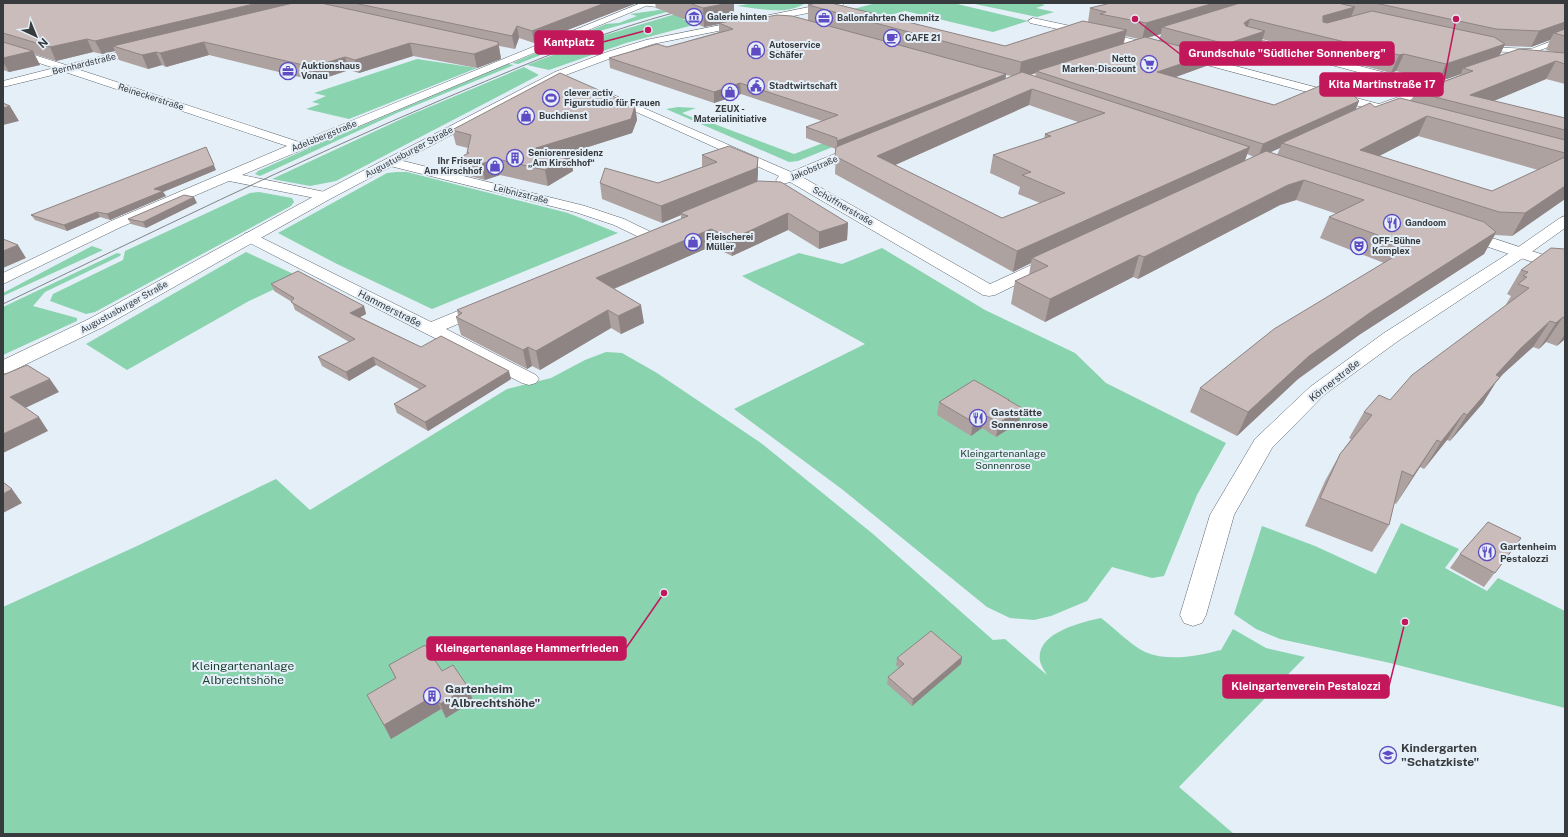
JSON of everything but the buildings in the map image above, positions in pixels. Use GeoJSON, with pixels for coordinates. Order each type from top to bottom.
{"type":"FeatureCollection","features":[{"type":"Feature","properties":{"kind":"main road","name":"Augustusburger Straße"},"geometry":{"type":"LineString","coordinates":[[3,368],[96,323],[325,196],[559,74],[600,58],[663,39],[781,17],[840,3]]}},
{"type":"Feature","properties":{"kind":"main road"},"geometry":{"type":"LineString","coordinates":[[646,4],[694,8]]}},
{"type":"Feature","properties":{"kind":"main road"},"geometry":{"type":"LineString","coordinates":[[748,12],[781,17],[802,23]]}},
{"type":"Feature","properties":{"kind":"main road"},"geometry":{"type":"LineString","coordinates":[[1448,228],[1565,268]]}},
{"type":"Feature","properties":{"kind":"street","name":"Adelsbergstraße"},"geometry":{"type":"LineString","coordinates":[[3,279],[116,224],[230,177],[299,146],[646,4]]}},
{"type":"Feature","properties":{"kind":"street"},"geometry":{"type":"LineString","coordinates":[[1033,21],[1141,44],[1402,114]]}},
{"type":"Feature","properties":{"kind":"street"},"geometry":{"type":"LineString","coordinates":[[1119,51],[1159,38]]}},
{"type":"Feature","properties":{"kind":"street"},"geometry":{"type":"LineString","coordinates":[[1532,51],[1565,38]]}},
{"type":"Feature","properties":{"kind":"street"},"geometry":{"type":"LineString","coordinates":[[1245,39],[1432,88]]}},
{"type":"Feature","properties":{"kind":"street"},"geometry":{"type":"LineString","coordinates":[[1258,42],[1270,39]]}},
{"type":"Feature","properties":{"kind":"street"},"geometry":{"type":"LineString","coordinates":[[1473,46],[1486,49],[1532,51],[1546,54]]}},
{"type":"Feature","properties":{"kind":"street","name":"Bernhardstraße"},"geometry":{"type":"LineString","coordinates":[[3,84],[153,47]]}},
{"type":"Feature","properties":{"kind":"street","name":"Reineckerstraße"},"geometry":{"type":"LineString","coordinates":[[3,48],[299,146]]}},
{"type":"Feature","properties":{"kind":"street"},"geometry":{"type":"LineString","coordinates":[[1486,49],[1502,59]]}},
{"type":"Feature","properties":{"kind":"street"},"geometry":{"type":"LineString","coordinates":[[506,52],[521,55]]}},
{"type":"Feature","properties":{"kind":"street"},"geometry":{"type":"LineString","coordinates":[[559,74],[573,80]]}},
{"type":"Feature","properties":{"kind":"street"},"geometry":{"type":"LineString","coordinates":[[1365,115],[1379,108],[1452,81]]}},
{"type":"Feature","properties":{"kind":"street","name":"Schüffnerstraße"},"geometry":{"type":"LineString","coordinates":[[600,92],[792,177],[989,291],[1066,255]]}},
{"type":"Feature","properties":{"kind":"street","name":"Jakobstraße"},"geometry":{"type":"LineString","coordinates":[[770,186],[871,144]]}},
{"type":"Feature","properties":{"kind":"street","name":"Leibnizstraße"},"geometry":{"type":"LineString","coordinates":[[391,162],[580,209],[655,233],[626,246]]}},
{"type":"Feature","properties":{"kind":"street"},"geometry":{"type":"LineString","coordinates":[[230,177],[325,196]]}},
{"type":"Feature","properties":{"kind":"street","name":"Körnerstraße"},"geometry":{"type":"LineString","coordinates":[[1193,615],[1222,514],[1263,444],[1317,391],[1391,337],[1520,253],[1565,221]]}},
{"type":"Feature","properties":{"kind":"street","name":"Hammerstraße"},"geometry":{"type":"LineString","coordinates":[[250,237],[529,379]]}},
{"type":"Feature","properties":{"kind":"street"},"geometry":{"type":"LineString","coordinates":[[431,329],[496,301]]}},
{"type":"Feature","properties":{"kind":"green space"},"geometry":{"type":"Polygon","coordinates":[[[753,3],[805,3],[798,7],[781,10],[737,6],[753,3]]]}},
{"type":"Feature","properties":{"kind":"green space"},"geometry":{"type":"Polygon","coordinates":[[[876,3],[953,3],[1028,21],[993,32],[905,11],[860,23],[831,15],[876,3]]]}},
{"type":"Feature","properties":{"kind":"green space"},"geometry":{"type":"Polygon","coordinates":[[[970,3],[1039,3],[1045,5],[1036,8],[1054,12],[1037,17],[970,3]]]}},
{"type":"Feature","properties":{"kind":"green space"},"geometry":{"type":"Polygon","coordinates":[[[659,10],[670,11],[603,30],[518,64],[512,63],[606,24],[619,23],[637,16],[630,14],[659,10]]]}},
{"type":"Feature","properties":{"kind":"green space"},"geometry":{"type":"Polygon","coordinates":[[[679,13],[687,18],[682,19],[697,24],[626,43],[549,70],[527,65],[602,36],[679,13]]]}},
{"type":"Feature","properties":{"kind":"green space"},"geometry":{"type":"Polygon","coordinates":[[[417,59],[477,68],[349,119],[306,109],[320,104],[312,102],[326,96],[314,93],[417,59]]]}},
{"type":"Feature","properties":{"kind":"green space"},"geometry":{"type":"Polygon","coordinates":[[[508,64],[514,65],[397,113],[260,176],[255,174],[258,171],[316,145],[508,64]]]}},
{"type":"Feature","properties":{"kind":"green space"},"geometry":{"type":"Polygon","coordinates":[[[524,67],[539,75],[336,181],[310,186],[272,179],[410,115],[524,67]]]}},
{"type":"Feature","properties":{"kind":"green space"},"geometry":{"type":"Polygon","coordinates":[[[678,107],[696,108],[682,113],[705,123],[709,122],[794,154],[884,120],[892,123],[798,161],[789,162],[666,109],[678,107]]]}},
{"type":"Feature","properties":{"kind":"green space"},"geometry":{"type":"Polygon","coordinates":[[[407,172],[568,213],[618,233],[432,309],[337,264],[278,233],[387,173],[407,172]]]}},
{"type":"Feature","properties":{"kind":"green space"},"geometry":{"type":"Polygon","coordinates":[[[259,192],[292,198],[294,202],[291,206],[95,312],[86,314],[50,301],[53,294],[123,260],[125,251],[250,193],[259,192]]]}},
{"type":"Feature","properties":{"kind":"green space"},"geometry":{"type":"Polygon","coordinates":[[[92,246],[103,250],[3,296],[3,293],[92,246]]]}},
{"type":"Feature","properties":{"kind":"green space","name":"Kleingartenanlage Sonnenrose"},"geometry":{"type":"Polygon","coordinates":[[[882,248],[985,310],[1075,353],[1106,383],[1226,443],[1197,495],[1164,576],[1152,578],[1112,567],[1087,601],[1051,616],[1034,620],[1010,618],[987,607],[843,490],[734,409],[865,344],[742,276],[799,253],[842,264],[882,248]]]}},
{"type":"Feature","properties":{"kind":"green space"},"geometry":{"type":"Polygon","coordinates":[[[246,252],[300,277],[249,301],[127,370],[86,344],[246,252]]]}},
{"type":"Feature","properties":{"kind":"green space"},"geometry":{"type":"Polygon","coordinates":[[[117,253],[121,254],[120,256],[45,292],[33,306],[77,318],[77,321],[3,355],[3,307],[117,253]]]}},
{"type":"Feature","properties":{"kind":"green space","name":"Kleingartenanlage Albrechtshöhe"},"geometry":{"type":"Polygon","coordinates":[[[606,352],[622,353],[657,373],[761,443],[873,534],[993,640],[1005,639],[1047,675],[1040,661],[1040,651],[1045,643],[1052,636],[1062,630],[1083,622],[1101,618],[1145,652],[1164,657],[1183,657],[1221,650],[1233,629],[1266,648],[1305,657],[1179,787],[1234,834],[3,834],[3,607],[137,546],[276,479],[310,510],[507,389],[551,378],[585,360],[606,352]]]}},
{"type":"Feature","properties":{"kind":"green space"},"geometry":{"type":"Polygon","coordinates":[[[1401,523],[1459,549],[1445,568],[1487,591],[1498,578],[1565,611],[1565,708],[1390,663],[1280,639],[1256,629],[1234,614],[1262,526],[1315,546],[1376,574],[1401,523]]]}},
{"type":"Feature","properties":{"kind":"tram line"},"geometry":{"type":"LineString","coordinates":[[3,304],[166,225],[441,100],[589,40],[681,11]]}},
{"type":"Feature","properties":{"kind":"place","name":"Galerie hinten"},"geometry":{"type":"Point","coordinates":[694,17]}},
{"type":"Feature","properties":{"kind":"place","name":"Ballonfahrten Chemnitz"},"geometry":{"type":"Point","coordinates":[824,18]}},
{"type":"Feature","properties":{"kind":"place","name":"Grundschule \"Südlicher Sonnenberg\""},"geometry":{"type":"Point","coordinates":[1135,19]}},
{"type":"Feature","properties":{"kind":"place","name":"Kita Martinstraße 17"},"geometry":{"type":"Point","coordinates":[1456,19]}},
{"type":"Feature","properties":{"kind":"place","name":"Kantplatz"},"geometry":{"type":"Point","coordinates":[648,30]}},
{"type":"Feature","properties":{"kind":"place","name":"CAFE 21"},"geometry":{"type":"Point","coordinates":[892,38]}},
{"type":"Feature","properties":{"kind":"place","name":"Autoservice Schäfer"},"geometry":{"type":"Point","coordinates":[756,50]}},
{"type":"Feature","properties":{"kind":"place","name":"Netto Marken-Discount"},"geometry":{"type":"Point","coordinates":[1149,64]}},
{"type":"Feature","properties":{"kind":"place","name":"Auktionshaus Vonau"},"geometry":{"type":"Point","coordinates":[288,71]}},
{"type":"Feature","properties":{"kind":"place","name":"Stadtwirtschaft"},"geometry":{"type":"Point","coordinates":[756,86]}},
{"type":"Feature","properties":{"kind":"place","name":"ZEUX - Materialinitiative"},"geometry":{"type":"Point","coordinates":[730,92]}},
{"type":"Feature","properties":{"kind":"place","name":"clever activ Figurstudio für Frauen"},"geometry":{"type":"Point","coordinates":[551,98]}},
{"type":"Feature","properties":{"kind":"place","name":"Buchdienst"},"geometry":{"type":"Point","coordinates":[526,116]}},
{"type":"Feature","properties":{"kind":"place","name":"Seniorenresidenz „Am Kirschhof“"},"geometry":{"type":"Point","coordinates":[515,158]}},
{"type":"Feature","properties":{"kind":"place","name":"Ihr Friseur Am Kirschhof"},"geometry":{"type":"Point","coordinates":[495,166]}},
{"type":"Feature","properties":{"kind":"place","name":"Gandoom"},"geometry":{"type":"Point","coordinates":[1392,223]}},
{"type":"Feature","properties":{"kind":"place","name":"Fleischerei Müller"},"geometry":{"type":"Point","coordinates":[693,242]}},
{"type":"Feature","properties":{"kind":"place","name":"OFF-Bühne Komplex"},"geometry":{"type":"Point","coordinates":[1359,246]}},
{"type":"Feature","properties":{"kind":"place","name":"Gaststätte Sonnenrose"},"geometry":{"type":"Point","coordinates":[978,418]}},
{"type":"Feature","properties":{"kind":"place","name":"Gartenheim Pestalozzi"},"geometry":{"type":"Point","coordinates":[1487,552]}},
{"type":"Feature","properties":{"kind":"place","name":"Kleingartenanlage Hammerfrieden"},"geometry":{"type":"Point","coordinates":[664,593]}},
{"type":"Feature","properties":{"kind":"place","name":"Kleingartenverein Pestalozzi"},"geometry":{"type":"Point","coordinates":[1405,622]}},
{"type":"Feature","properties":{"kind":"place","name":"Gartenheim \"Albrechtshöhe\""},"geometry":{"type":"Point","coordinates":[432,696]}},
{"type":"Feature","properties":{"kind":"place","name":"Kindergarten \"Schatzkiste\""},"geometry":{"type":"Point","coordinates":[1388,755]}}]}
